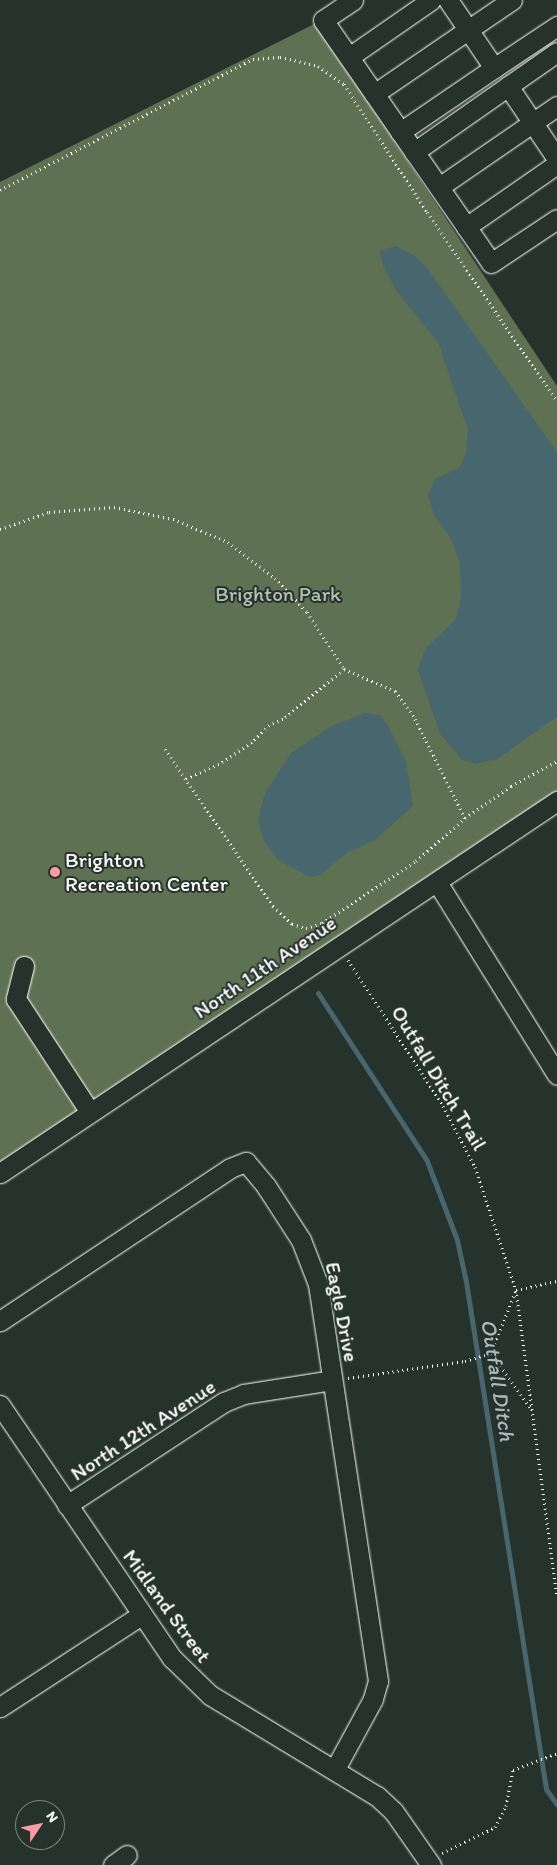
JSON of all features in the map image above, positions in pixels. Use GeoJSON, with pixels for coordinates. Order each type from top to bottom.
{"type":"FeatureCollection","features":[{"type":"Feature","properties":{"kind":"street"},"geometry":{"type":"LineString","coordinates":[[353,0],[323,20],[491,263],[557,219]]}},
{"type":"Feature","properties":{"kind":"street"},"geometry":{"type":"LineString","coordinates":[[348,56],[431,0]]}},
{"type":"Feature","properties":{"kind":"street"},"geometry":{"type":"LineString","coordinates":[[448,0],[494,68]]}},
{"type":"Feature","properties":{"kind":"street"},"geometry":{"type":"LineString","coordinates":[[374,94],[512,0]]}},
{"type":"Feature","properties":{"kind":"street"},"geometry":{"type":"LineString","coordinates":[[400,132],[557,26]]}},
{"type":"Feature","properties":{"kind":"street"},"geometry":{"type":"LineString","coordinates":[[414,152],[557,52]]}},
{"type":"Feature","properties":{"kind":"street"},"geometry":{"type":"LineString","coordinates":[[508,86],[557,159]]}},
{"type":"Feature","properties":{"kind":"street"},"geometry":{"type":"LineString","coordinates":[[439,188],[557,106]]}},
{"type":"Feature","properties":{"kind":"street"},"geometry":{"type":"LineString","coordinates":[[466,227],[557,164]]}},
{"type":"Feature","properties":{"kind":"street","name":"North 11th Avenue"},"geometry":{"type":"LineString","coordinates":[[0,1173],[338,945],[437,882],[557,801]]}},
{"type":"Feature","properties":{"kind":"street"},"geometry":{"type":"LineString","coordinates":[[437,882],[557,1075]]}},
{"type":"Feature","properties":{"kind":"street"},"geometry":{"type":"LineString","coordinates":[[24,966],[16,999],[90,1112]]}},
{"type":"Feature","properties":{"kind":"street","name":"Eagle Drive"},"geometry":{"type":"LineString","coordinates":[[0,1321],[230,1168],[246,1162],[290,1222],[308,1254],[318,1284],[378,1681],[373,1699],[335,1769]]}},
{"type":"Feature","properties":{"kind":"street","name":"North 12th Avenue"},"geometry":{"type":"LineString","coordinates":[[67,1505],[224,1402],[244,1394],[332,1380]]}},
{"type":"Feature","properties":{"kind":"street","name":"Midland Street"},"geometry":{"type":"LineString","coordinates":[[0,1405],[172,1658],[210,1695],[377,1796],[394,1812],[430,1862]]}},
{"type":"Feature","properties":{"kind":"street"},"geometry":{"type":"LineString","coordinates":[[0,1707],[141,1615]]}},
{"type":"Feature","properties":{"kind":"path"},"geometry":{"type":"LineString","coordinates":[[0,190],[253,59],[280,57],[318,66],[344,84],[427,212],[557,401]]}},
{"type":"Feature","properties":{"kind":"path"},"geometry":{"type":"LineString","coordinates":[[0,529],[49,512],[114,508],[173,519],[228,542],[275,578],[307,612],[344,669],[395,691],[415,719],[465,818]]}},
{"type":"Feature","properties":{"kind":"path"},"geometry":{"type":"LineString","coordinates":[[186,779],[219,764],[252,742],[269,725],[283,719],[344,669]]}},
{"type":"Feature","properties":{"kind":"path"},"geometry":{"type":"LineString","coordinates":[[165,749],[273,906],[292,924],[306,928],[322,923],[416,861],[465,818],[510,786],[557,761]]}},
{"type":"Feature","properties":{"kind":"path","name":"Outfall Ditch Trail"},"geometry":{"type":"LineString","coordinates":[[322,923],[443,1106],[476,1167],[516,1290],[530,1407],[557,1596]]}},
{"type":"Feature","properties":{"kind":"path"},"geometry":{"type":"LineString","coordinates":[[332,1380],[465,1360],[491,1353],[516,1290],[557,1281]]}},
{"type":"Feature","properties":{"kind":"path","name":"Outfall Ditch Trail"},"geometry":{"type":"LineString","coordinates":[[491,1353],[530,1407]]}},
{"type":"Feature","properties":{"kind":"path"},"geometry":{"type":"LineString","coordinates":[[430,1862],[495,1827],[506,1806],[513,1770],[530,1761],[557,1753]]}},
{"type":"Feature","properties":{"kind":"green space","name":"Brighton Park"},"geometry":{"type":"Polygon","coordinates":[[[316,23],[557,386],[557,802],[0,1173],[0,182],[316,23]]]}},
{"type":"Feature","properties":{"kind":"water"},"geometry":{"type":"Polygon","coordinates":[[[396,246],[415,256],[428,269],[557,452],[557,717],[497,759],[476,764],[462,760],[440,734],[418,670],[425,649],[456,619],[461,598],[460,563],[451,539],[434,515],[428,495],[435,479],[459,468],[466,454],[468,430],[438,342],[397,292],[383,266],[380,251],[396,246]]]}},
{"type":"Feature","properties":{"kind":"water"},"geometry":{"type":"Polygon","coordinates":[[[365,713],[380,715],[388,726],[406,761],[413,806],[376,839],[347,853],[320,875],[310,877],[278,860],[264,841],[258,820],[265,793],[291,753],[330,727],[365,713]]]}},
{"type":"Feature","properties":{"kind":"waterway","name":"Outfall Ditch"},"geometry":{"type":"LineString","coordinates":[[318,993],[427,1161],[457,1240],[466,1282],[546,1789],[557,1805]]}},
{"type":"Feature","properties":{"kind":"place","name":"Brighton Recreation Center"},"geometry":{"type":"Point","coordinates":[55,872]}}]}
